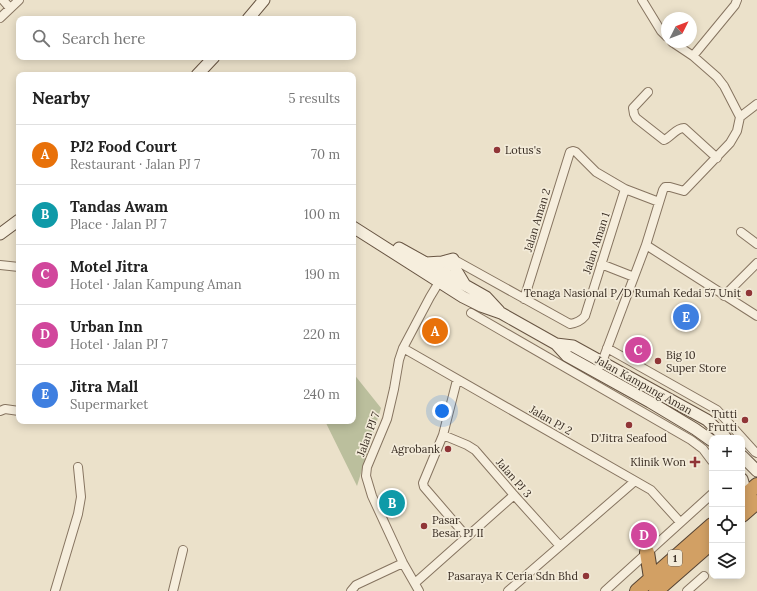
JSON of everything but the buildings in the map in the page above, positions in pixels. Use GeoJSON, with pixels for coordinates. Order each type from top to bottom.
{"type":"FeatureCollection","features":[{"type":"Feature","properties":{"kind":"highway"},"geometry":{"type":"LineString","coordinates":[[745,496],[757,485]]}},
{"type":"Feature","properties":{"kind":"highway"},"geometry":{"type":"LineString","coordinates":[[745,512],[757,502]]}},
{"type":"Feature","properties":{"kind":"highway","name":"1"},"geometry":{"type":"LineString","coordinates":[[654,585],[709,528]]}},
{"type":"Feature","properties":{"kind":"highway","name":"1"},"geometry":{"type":"LineString","coordinates":[[637,591],[654,585],[711,543]]}},
{"type":"Feature","properties":{"kind":"highway"},"geometry":{"type":"LineString","coordinates":[[647,552],[654,585]]}},
{"type":"Feature","properties":{"kind":"street"},"geometry":{"type":"LineString","coordinates":[[0,18],[6,3],[19,0]]}},
{"type":"Feature","properties":{"kind":"street"},"geometry":{"type":"LineString","coordinates":[[251,16],[264,0]]}},
{"type":"Feature","properties":{"kind":"street"},"geometry":{"type":"LineString","coordinates":[[642,0],[661,31]]}},
{"type":"Feature","properties":{"kind":"street"},"geometry":{"type":"LineString","coordinates":[[693,56],[735,5],[736,0]]}},
{"type":"Feature","properties":{"kind":"street"},"geometry":{"type":"LineString","coordinates":[[596,372],[602,362],[646,246],[665,187],[684,191],[717,158],[737,132],[740,117],[724,86],[717,77],[693,56],[681,48]]}},
{"type":"Feature","properties":{"kind":"street"},"geometry":{"type":"LineString","coordinates":[[200,72],[211,60]]}},
{"type":"Feature","properties":{"kind":"street"},"geometry":{"type":"LineString","coordinates":[[648,92],[634,108],[636,118],[664,140],[668,139],[680,128],[684,128],[717,158]]}},
{"type":"Feature","properties":{"kind":"street"},"geometry":{"type":"LineString","coordinates":[[740,117],[757,104]]}},
{"type":"Feature","properties":{"kind":"street","name":"Jalan Aman 2"},"geometry":{"type":"LineString","coordinates":[[524,299],[570,152],[573,150],[596,172],[625,190]]}},
{"type":"Feature","properties":{"kind":"street"},"geometry":{"type":"LineString","coordinates":[[625,190],[659,202]]}},
{"type":"Feature","properties":{"kind":"street","name":"Jalan Aman 1"},"geometry":{"type":"LineString","coordinates":[[453,259],[570,324],[579,322],[585,316],[625,190]]}},
{"type":"Feature","properties":{"kind":"street"},"geometry":{"type":"LineString","coordinates":[[0,234],[16,222]]}},
{"type":"Feature","properties":{"kind":"street","name":"Jalan Kampung Aman"},"geometry":{"type":"LineString","coordinates":[[356,228],[380,238],[426,262],[442,278],[486,297],[501,313]]}},
{"type":"Feature","properties":{"kind":"street","name":"Jalan Kampung Aman"},"geometry":{"type":"LineString","coordinates":[[356,229],[442,278],[481,306],[501,313],[556,344],[567,356],[692,426],[709,440]]}},
{"type":"Feature","properties":{"kind":"street"},"geometry":{"type":"LineString","coordinates":[[741,232],[757,244]]}},
{"type":"Feature","properties":{"kind":"street"},"geometry":{"type":"LineString","coordinates":[[646,246],[757,316]]}},
{"type":"Feature","properties":{"kind":"street"},"geometry":{"type":"LineString","coordinates":[[426,262],[437,262],[453,259],[458,275],[468,288]]}},
{"type":"Feature","properties":{"kind":"street","name":"Jalan PJ 7"},"geometry":{"type":"LineString","coordinates":[[419,591],[403,563],[372,496],[366,476],[386,419],[394,389],[398,360],[403,348],[453,259]]}},
{"type":"Feature","properties":{"kind":"street"},"geometry":{"type":"LineString","coordinates":[[601,264],[634,277]]}},
{"type":"Feature","properties":{"kind":"street"},"geometry":{"type":"LineString","coordinates":[[724,296],[757,264]]}},
{"type":"Feature","properties":{"kind":"street"},"geometry":{"type":"LineString","coordinates":[[0,265],[16,267]]}},
{"type":"Feature","properties":{"kind":"street"},"geometry":{"type":"LineString","coordinates":[[471,312],[691,440],[703,449],[709,456]]}},
{"type":"Feature","properties":{"kind":"street","name":"Jalan Kampung Aman"},"geometry":{"type":"LineString","coordinates":[[556,344],[573,346],[707,420],[723,435]]}},
{"type":"Feature","properties":{"kind":"street","name":"Jalan PJ 2"},"geometry":{"type":"LineString","coordinates":[[403,348],[655,493],[680,522]]}},
{"type":"Feature","properties":{"kind":"street"},"geometry":{"type":"LineString","coordinates":[[607,348],[717,410],[757,453]]}},
{"type":"Feature","properties":{"kind":"street"},"geometry":{"type":"LineString","coordinates":[[458,380],[443,435],[423,482],[424,487],[467,537]]}},
{"type":"Feature","properties":{"kind":"street"},"geometry":{"type":"LineString","coordinates":[[0,411],[5,409],[16,411]]}},
{"type":"Feature","properties":{"kind":"street","name":"Jalan PJ 3"},"geometry":{"type":"LineString","coordinates":[[443,435],[467,444],[475,450],[560,546]]}},
{"type":"Feature","properties":{"kind":"street"},"geometry":{"type":"LineString","coordinates":[[745,459],[757,471]]}},
{"type":"Feature","properties":{"kind":"street"},"geometry":{"type":"LineString","coordinates":[[55,591],[78,514],[81,497],[78,467]]}},
{"type":"Feature","properties":{"kind":"street"},"geometry":{"type":"LineString","coordinates":[[508,591],[635,481]]}},
{"type":"Feature","properties":{"kind":"street"},"geometry":{"type":"LineString","coordinates":[[415,583],[514,495]]}},
{"type":"Feature","properties":{"kind":"street"},"geometry":{"type":"LineString","coordinates":[[605,591],[709,497]]}},
{"type":"Feature","properties":{"kind":"street"},"geometry":{"type":"LineString","coordinates":[[173,591],[183,550]]}},
{"type":"Feature","properties":{"kind":"street"},"geometry":{"type":"LineString","coordinates":[[351,591],[356,585],[403,563]]}},
{"type":"Feature","properties":{"kind":"street"},"geometry":{"type":"LineString","coordinates":[[687,591],[704,576]]}},
{"type":"Feature","properties":{"kind":"green space"},"geometry":{"type":"Polygon","coordinates":[[[356,377],[381,408],[357,486],[326,424],[356,424],[356,377]]]}},
{"type":"Feature","properties":{"kind":"place","name":"Lotus's"},"geometry":{"type":"Point","coordinates":[497,150]}},
{"type":"Feature","properties":{"kind":"place","name":"Tenaga Nasional P/D Rumah Kedai 57 Unit"},"geometry":{"type":"Point","coordinates":[749,293]}},
{"type":"Feature","properties":{"kind":"place","name":"Jitra Mall"},"geometry":{"type":"Point","coordinates":[686,317]}},
{"type":"Feature","properties":{"kind":"place","name":"PJ2 Food Court"},"geometry":{"type":"Point","coordinates":[435,331]}},
{"type":"Feature","properties":{"kind":"place","name":"Motel Jitra"},"geometry":{"type":"Point","coordinates":[638,350]}},
{"type":"Feature","properties":{"kind":"place","name":"Big 10 Super Store"},"geometry":{"type":"Point","coordinates":[658,361]}},
{"type":"Feature","properties":{"kind":"place","name":"Tutti Frutti"},"geometry":{"type":"Point","coordinates":[745,420]}},
{"type":"Feature","properties":{"kind":"place","name":"D'Jitra Seafood"},"geometry":{"type":"Point","coordinates":[629,425]}},
{"type":"Feature","properties":{"kind":"place","name":"Agrobank"},"geometry":{"type":"Point","coordinates":[448,449]}},
{"type":"Feature","properties":{"kind":"place","name":"Klinik Won"},"geometry":{"type":"Point","coordinates":[695,462]}},
{"type":"Feature","properties":{"kind":"place","name":"Tandas Awam"},"geometry":{"type":"Point","coordinates":[392,503]}},
{"type":"Feature","properties":{"kind":"place","name":"Pasar Besar PJ II"},"geometry":{"type":"Point","coordinates":[424,526]}},
{"type":"Feature","properties":{"kind":"place","name":"Urban Inn"},"geometry":{"type":"Point","coordinates":[644,535]}},
{"type":"Feature","properties":{"kind":"place","name":"Pasaraya K Ceria Sdn Bhd"},"geometry":{"type":"Point","coordinates":[586,576]}}]}
